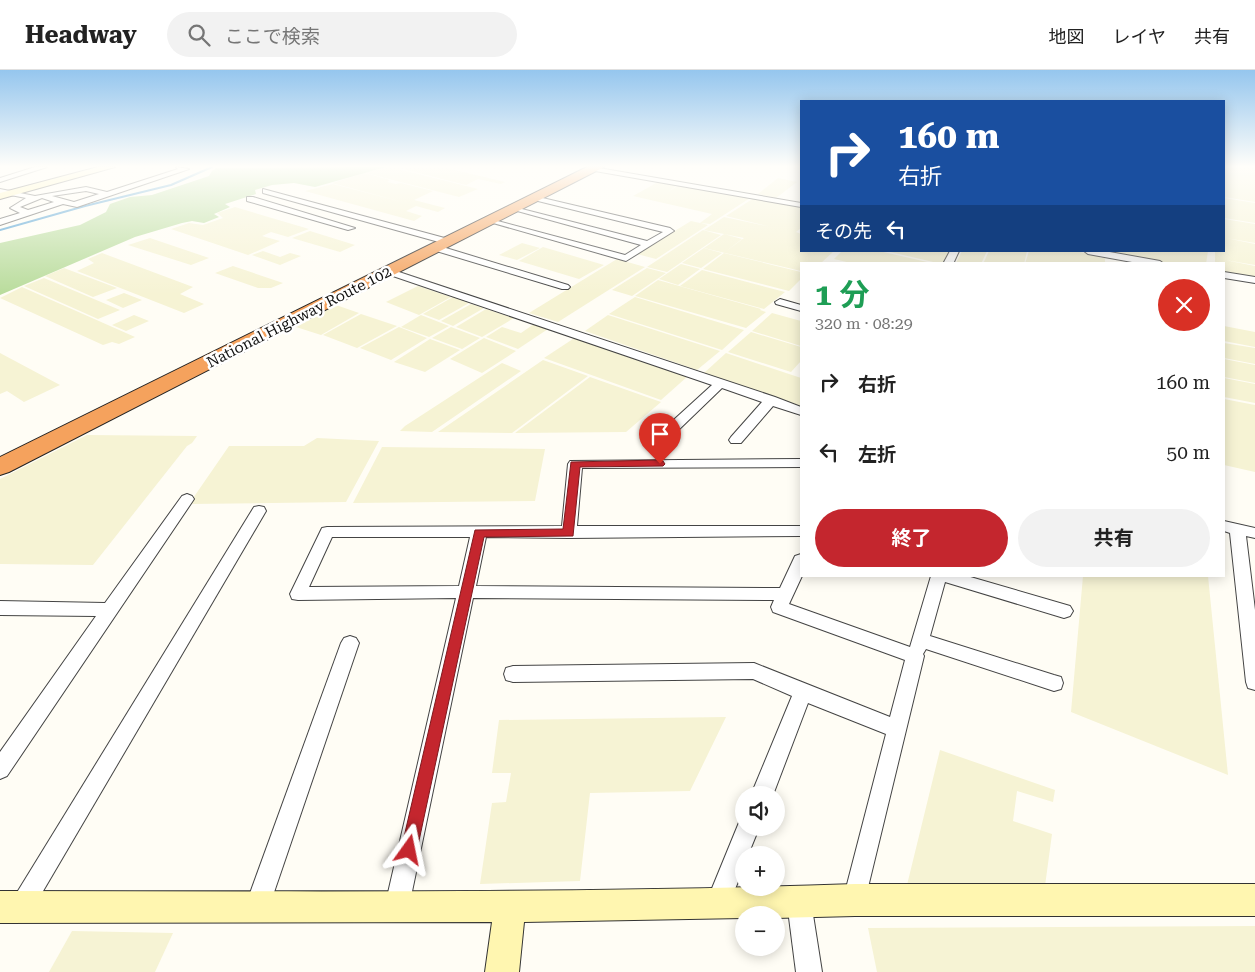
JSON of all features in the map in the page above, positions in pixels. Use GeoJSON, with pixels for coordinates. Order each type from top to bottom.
{"type":"FeatureCollection","features":[{"type":"Feature","properties":{"kind":"highway","name":"National Highway Route 102"},"geometry":{"type":"LineString","coordinates":[[0,467],[514,209]]}},
{"type":"Feature","properties":{"kind":"street"},"geometry":{"type":"LineString","coordinates":[[17,209],[28,213]]}},
{"type":"Feature","properties":{"kind":"street"},"geometry":{"type":"LineString","coordinates":[[0,222],[40,209]]}},
{"type":"Feature","properties":{"kind":"street"},"geometry":{"type":"LineString","coordinates":[[285,209],[351,228]]}},
{"type":"Feature","properties":{"kind":"street"},"geometry":{"type":"LineString","coordinates":[[295,212],[302,209]]}},
{"type":"Feature","properties":{"kind":"street"},"geometry":{"type":"LineString","coordinates":[[325,209],[443,245],[565,288]]}},
{"type":"Feature","properties":{"kind":"street"},"geometry":{"type":"LineString","coordinates":[[514,209],[648,244]]}},
{"type":"Feature","properties":{"kind":"street"},"geometry":{"type":"LineString","coordinates":[[490,221],[626,258],[670,231],[582,209]]}},
{"type":"Feature","properties":{"kind":"street"},"geometry":{"type":"LineString","coordinates":[[558,240],[602,214]]}},
{"type":"Feature","properties":{"kind":"street"},"geometry":{"type":"LineString","coordinates":[[1094,252],[1149,262]]}},
{"type":"Feature","properties":{"kind":"street"},"geometry":{"type":"LineString","coordinates":[[390,272],[800,410]]}},
{"type":"Feature","properties":{"kind":"street"},"geometry":{"type":"LineString","coordinates":[[1225,275],[1255,280]]}},
{"type":"Feature","properties":{"kind":"street"},"geometry":{"type":"LineString","coordinates":[[780,302],[800,308]]}},
{"type":"Feature","properties":{"kind":"street"},"geometry":{"type":"LineString","coordinates":[[661,439],[721,383]]}},
{"type":"Feature","properties":{"kind":"street"},"geometry":{"type":"LineString","coordinates":[[736,440],[771,400]]}},
{"type":"Feature","properties":{"kind":"street"},"geometry":{"type":"LineString","coordinates":[[569,533],[575,464],[800,463]]}},
{"type":"Feature","properties":{"kind":"street"},"geometry":{"type":"LineString","coordinates":[[0,769],[112,610],[187,499]]}},
{"type":"Feature","properties":{"kind":"street"},"geometry":{"type":"LineString","coordinates":[[10,907],[259,511]]}},
{"type":"Feature","properties":{"kind":"street"},"geometry":{"type":"LineString","coordinates":[[1255,533],[1230,527],[1255,682]]}},
{"type":"Feature","properties":{"kind":"street"},"geometry":{"type":"LineString","coordinates":[[785,594],[466,592],[298,594],[327,532],[569,533],[800,531]]}},
{"type":"Feature","properties":{"kind":"street"},"geometry":{"type":"LineString","coordinates":[[397,906],[479,533]]}},
{"type":"Feature","properties":{"kind":"street"},"geometry":{"type":"LineString","coordinates":[[800,562],[779,607],[918,648],[1054,683]]}},
{"type":"Feature","properties":{"kind":"street"},"geometry":{"type":"LineString","coordinates":[[855,900],[896,729],[939,577]]}},
{"type":"Feature","properties":{"kind":"street"},"geometry":{"type":"LineString","coordinates":[[948,577],[1064,611]]}},
{"type":"Feature","properties":{"kind":"street"},"geometry":{"type":"LineString","coordinates":[[0,608],[112,610]]}},
{"type":"Feature","properties":{"kind":"street"},"geometry":{"type":"LineString","coordinates":[[257,907],[350,643]]}},
{"type":"Feature","properties":{"kind":"street"},"geometry":{"type":"LineString","coordinates":[[513,674],[754,671],[896,729]]}},
{"type":"Feature","properties":{"kind":"street"},"geometry":{"type":"LineString","coordinates":[[766,786],[803,692]]}},
{"type":"Feature","properties":{"kind":"street"},"geometry":{"type":"LineString","coordinates":[[718,903],[745,836]]}},
{"type":"Feature","properties":{"kind":"street"},"geometry":{"type":"LineString","coordinates":[[10,907],[510,906],[855,900],[1255,900]]}},
{"type":"Feature","properties":{"kind":"street"},"geometry":{"type":"LineString","coordinates":[[799,902],[809,972]]}},
{"type":"Feature","properties":{"kind":"street"},"geometry":{"type":"LineString","coordinates":[[502,972],[510,906]]}},
{"type":"Feature","properties":{"kind":"shaded area"},"geometry":{"type":"Polygon","coordinates":[[[229,209],[242,209],[309,229],[288,237],[271,232],[262,236],[280,241],[248,255],[171,229],[189,223],[203,225],[223,218],[217,213],[229,209]]]}},
{"type":"Feature","properties":{"kind":"shaded area"},"geometry":{"type":"Polygon","coordinates":[[[371,209],[410,209],[406,211],[422,216],[414,221],[371,209]]]}},
{"type":"Feature","properties":{"kind":"shaded area"},"geometry":{"type":"Polygon","coordinates":[[[427,209],[443,209],[438,212],[427,209]]]}},
{"type":"Feature","properties":{"kind":"shaded area"},"geometry":{"type":"Polygon","coordinates":[[[690,209],[733,209],[710,224],[701,223],[708,225],[656,259],[637,254],[691,221],[700,223],[712,214],[690,209]]]}},
{"type":"Feature","properties":{"kind":"shaded area"},"geometry":{"type":"Polygon","coordinates":[[[737,209],[800,209],[800,229],[796,232],[800,234],[800,252],[833,252],[822,262],[800,262],[800,271],[704,248],[724,234],[704,230],[724,217],[771,227],[726,216],[737,209]],[[724,234],[742,239],[725,252],[744,238],[724,234]]]}},
{"type":"Feature","properties":{"kind":"shaded area"},"geometry":{"type":"Polygon","coordinates":[[[1225,209],[1255,209],[1255,223],[1225,218],[1225,209]]]}},
{"type":"Feature","properties":{"kind":"shaded area"},"geometry":{"type":"Polygon","coordinates":[[[1225,219],[1255,224],[1255,243],[1226,238],[1255,244],[1255,265],[1225,260],[1255,266],[1255,278],[1225,273],[1225,262],[1215,262],[1215,252],[1225,252],[1225,219]]]}},
{"type":"Feature","properties":{"kind":"shaded area"},"geometry":{"type":"Polygon","coordinates":[[[703,230],[721,235],[667,272],[647,267],[703,230]]]}},
{"type":"Feature","properties":{"kind":"shaded area"},"geometry":{"type":"Polygon","coordinates":[[[310,231],[355,245],[340,252],[292,238],[310,231]]]}},
{"type":"Feature","properties":{"kind":"shaded area"},"geometry":{"type":"Polygon","coordinates":[[[150,238],[209,258],[191,265],[128,245],[150,238]]]}},
{"type":"Feature","properties":{"kind":"shaded area"},"geometry":{"type":"Polygon","coordinates":[[[522,243],[540,248],[517,260],[499,255],[522,243]]]}},
{"type":"Feature","properties":{"kind":"shaded area"},"geometry":{"type":"Polygon","coordinates":[[[543,247],[604,265],[579,279],[519,261],[543,247]]]}},
{"type":"Feature","properties":{"kind":"shaded area"},"geometry":{"type":"Polygon","coordinates":[[[704,248],[722,253],[701,268],[682,263],[704,248]]]}},
{"type":"Feature","properties":{"kind":"shaded area"},"geometry":{"type":"Polygon","coordinates":[[[263,251],[280,257],[290,253],[301,256],[280,265],[252,255],[263,251]]]}},
{"type":"Feature","properties":{"kind":"shaded area"},"geometry":{"type":"Polygon","coordinates":[[[841,252],[883,252],[927,262],[847,262],[834,259],[841,252]]]}},
{"type":"Feature","properties":{"kind":"shaded area"},"geometry":{"type":"Polygon","coordinates":[[[890,252],[950,252],[943,262],[933,262],[890,252]]]}},
{"type":"Feature","properties":{"kind":"shaded area"},"geometry":{"type":"Polygon","coordinates":[[[962,252],[987,252],[982,262],[956,262],[962,252]]]}},
{"type":"Feature","properties":{"kind":"shaded area"},"geometry":{"type":"Polygon","coordinates":[[[989,252],[1027,252],[1024,262],[984,262],[989,252]]]}},
{"type":"Feature","properties":{"kind":"shaded area"},"geometry":{"type":"Polygon","coordinates":[[[1029,252],[1080,252],[1105,258],[1105,262],[1026,262],[1029,252]]]}},
{"type":"Feature","properties":{"kind":"shaded area"},"geometry":{"type":"Polygon","coordinates":[[[1107,252],[1208,252],[1206,262],[1162,262],[1107,252]]]}},
{"type":"Feature","properties":{"kind":"shaded area"},"geometry":{"type":"Polygon","coordinates":[[[102,253],[193,287],[180,294],[204,304],[184,313],[77,271],[94,263],[88,259],[102,253]]]}},
{"type":"Feature","properties":{"kind":"shaded area"},"geometry":{"type":"Polygon","coordinates":[[[724,253],[800,272],[800,280],[789,291],[703,269],[724,253]]]}},
{"type":"Feature","properties":{"kind":"shaded area"},"geometry":{"type":"Polygon","coordinates":[[[617,259],[645,267],[558,322],[529,313],[617,259]]]}},
{"type":"Feature","properties":{"kind":"shaded area"},"geometry":{"type":"Polygon","coordinates":[[[681,264],[700,269],[678,285],[659,279],[681,264]]]}},
{"type":"Feature","properties":{"kind":"shaded area"},"geometry":{"type":"Polygon","coordinates":[[[233,266],[283,283],[271,288],[258,288],[215,273],[233,266]]]}},
{"type":"Feature","properties":{"kind":"shaded area"},"geometry":{"type":"Polygon","coordinates":[[[64,268],[117,288],[93,297],[45,276],[64,268]]]}},
{"type":"Feature","properties":{"kind":"shaded area"},"geometry":{"type":"Polygon","coordinates":[[[647,268],[666,273],[632,296],[612,290],[647,268]]]}},
{"type":"Feature","properties":{"kind":"shaded area"},"geometry":{"type":"Polygon","coordinates":[[[702,270],[785,292],[764,309],[680,286],[702,270]]]}},
{"type":"Feature","properties":{"kind":"shaded area"},"geometry":{"type":"Polygon","coordinates":[[[44,278],[120,310],[98,319],[24,286],[44,278]]]}},
{"type":"Feature","properties":{"kind":"shaded area"},"geometry":{"type":"Polygon","coordinates":[[[658,280],[766,312],[746,328],[635,296],[658,280]]]}},
{"type":"Feature","properties":{"kind":"shaded area"},"geometry":{"type":"Polygon","coordinates":[[[418,286],[451,297],[419,315],[386,302],[418,286]]]}},
{"type":"Feature","properties":{"kind":"shaded area"},"geometry":{"type":"Polygon","coordinates":[[[22,287],[135,337],[119,344],[112,342],[103,345],[0,298],[22,287]]]}},
{"type":"Feature","properties":{"kind":"shaded area"},"geometry":{"type":"Polygon","coordinates":[[[124,293],[142,300],[123,308],[106,300],[124,293]]]}},
{"type":"Feature","properties":{"kind":"shaded area"},"geometry":{"type":"Polygon","coordinates":[[[453,297],[469,303],[439,320],[423,314],[453,297]]]}},
{"type":"Feature","properties":{"kind":"shaded area"},"geometry":{"type":"Polygon","coordinates":[[[635,297],[744,330],[722,350],[609,314],[635,297]]]}},
{"type":"Feature","properties":{"kind":"shaded area"},"geometry":{"type":"Polygon","coordinates":[[[471,304],[484,308],[453,326],[441,321],[471,304]]]}},
{"type":"Feature","properties":{"kind":"shaded area"},"geometry":{"type":"Polygon","coordinates":[[[336,305],[359,313],[321,335],[296,327],[336,305]]]}},
{"type":"Feature","properties":{"kind":"shaded area"},"geometry":{"type":"Polygon","coordinates":[[[486,309],[514,318],[482,337],[456,327],[486,309]]]}},
{"type":"Feature","properties":{"kind":"shaded area"},"geometry":{"type":"Polygon","coordinates":[[[772,313],[800,321],[800,346],[752,331],[772,313]]]}},
{"type":"Feature","properties":{"kind":"shaded area"},"geometry":{"type":"Polygon","coordinates":[[[361,314],[397,326],[357,348],[323,335],[361,314]]]}},
{"type":"Feature","properties":{"kind":"shaded area"},"geometry":{"type":"Polygon","coordinates":[[[134,315],[149,321],[126,331],[112,325],[134,315]]]}},
{"type":"Feature","properties":{"kind":"shaded area"},"geometry":{"type":"Polygon","coordinates":[[[421,315],[449,326],[429,337],[401,327],[421,315]]]}},
{"type":"Feature","properties":{"kind":"shaded area"},"geometry":{"type":"Polygon","coordinates":[[[608,315],[720,351],[697,370],[585,331],[608,315]]]}},
{"type":"Feature","properties":{"kind":"shaded area"},"geometry":{"type":"Polygon","coordinates":[[[534,324],[548,329],[518,349],[486,337],[502,327],[521,333],[534,324]]]}},
{"type":"Feature","properties":{"kind":"shaded area"},"geometry":{"type":"Polygon","coordinates":[[[1225,326],[1255,332],[1255,347],[1225,341],[1225,326]]]}},
{"type":"Feature","properties":{"kind":"shaded area"},"geometry":{"type":"Polygon","coordinates":[[[399,327],[427,338],[391,360],[360,348],[399,327]]]}},
{"type":"Feature","properties":{"kind":"shaded area"},"geometry":{"type":"Polygon","coordinates":[[[451,327],[480,338],[462,349],[432,338],[451,327]]]}},
{"type":"Feature","properties":{"kind":"shaded area"},"geometry":{"type":"Polygon","coordinates":[[[751,332],[800,347],[800,362],[791,372],[728,352],[751,332]]]}},
{"type":"Feature","properties":{"kind":"shaded area"},"geometry":{"type":"Polygon","coordinates":[[[576,337],[688,376],[661,400],[544,358],[576,337]]]}},
{"type":"Feature","properties":{"kind":"shaded area"},"geometry":{"type":"Polygon","coordinates":[[[484,338],[516,351],[482,373],[450,359],[484,338]]]}},
{"type":"Feature","properties":{"kind":"shaded area"},"geometry":{"type":"Polygon","coordinates":[[[430,339],[460,350],[425,372],[394,362],[430,339]]]}},
{"type":"Feature","properties":{"kind":"shaded area"},"geometry":{"type":"Polygon","coordinates":[[[1225,343],[1255,348],[1255,364],[1225,358],[1225,343]]]}},
{"type":"Feature","properties":{"kind":"shaded area"},"geometry":{"type":"Polygon","coordinates":[[[0,353],[60,385],[24,402],[7,391],[0,394],[0,353]]]}},
{"type":"Feature","properties":{"kind":"shaded area"},"geometry":{"type":"Polygon","coordinates":[[[726,353],[800,378],[800,406],[704,373],[726,353]]]}},
{"type":"Feature","properties":{"kind":"shaded area"},"geometry":{"type":"Polygon","coordinates":[[[1225,359],[1255,365],[1255,383],[1225,377],[1225,359]]]}},
{"type":"Feature","properties":{"kind":"shaded area"},"geometry":{"type":"Polygon","coordinates":[[[543,360],[588,376],[512,433],[438,432],[543,360]]]}},
{"type":"Feature","properties":{"kind":"shaded area"},"geometry":{"type":"Polygon","coordinates":[[[502,363],[521,371],[432,432],[400,431],[405,426],[502,363]]]}},
{"type":"Feature","properties":{"kind":"shaded area"},"geometry":{"type":"Polygon","coordinates":[[[590,377],[661,402],[626,432],[515,433],[590,377]]]}},
{"type":"Feature","properties":{"kind":"shaded area"},"geometry":{"type":"Polygon","coordinates":[[[1225,378],[1255,384],[1255,403],[1225,397],[1225,378]]]}},
{"type":"Feature","properties":{"kind":"shaded area"},"geometry":{"type":"Polygon","coordinates":[[[1225,399],[1255,405],[1255,472],[1225,465],[1225,399]]]}},
{"type":"Feature","properties":{"kind":"shaded area"},"geometry":{"type":"Polygon","coordinates":[[[87,435],[197,436],[187,446],[93,565],[0,564],[0,479],[87,435]]]}},
{"type":"Feature","properties":{"kind":"shaded area"},"geometry":{"type":"Polygon","coordinates":[[[317,438],[379,441],[346,502],[189,504],[229,446],[304,446],[317,438]]]}},
{"type":"Feature","properties":{"kind":"shaded area"},"geometry":{"type":"Polygon","coordinates":[[[382,447],[545,449],[535,501],[353,503],[382,447]]]}},
{"type":"Feature","properties":{"kind":"shaded area"},"geometry":{"type":"Polygon","coordinates":[[[1083,577],[1208,577],[1228,775],[1071,712],[1083,577]]]}},
{"type":"Feature","properties":{"kind":"shaded area"},"geometry":{"type":"Polygon","coordinates":[[[726,717],[690,791],[590,793],[580,881],[480,884],[492,803],[506,802],[511,773],[492,773],[499,720],[726,717]]]}},
{"type":"Feature","properties":{"kind":"shaded area"},"geometry":{"type":"Polygon","coordinates":[[[940,750],[1055,790],[1053,802],[1017,791],[1013,821],[1052,834],[1045,886],[907,885],[940,750]]]}},
{"type":"Feature","properties":{"kind":"shaded area"},"geometry":{"type":"Polygon","coordinates":[[[1255,926],[1255,972],[877,972],[868,928],[1255,926]]]}},
{"type":"Feature","properties":{"kind":"shaded area"},"geometry":{"type":"Polygon","coordinates":[[[72,931],[173,933],[155,972],[49,972],[72,931]]]}},
{"type":"Feature","properties":{"kind":"green space"},"geometry":{"type":"Polygon","coordinates":[[[107,209],[225,209],[214,214],[219,217],[204,223],[192,221],[182,223],[135,237],[0,295],[0,243],[80,225],[106,212],[107,209]]]}},
{"type":"Feature","properties":{"kind":"waterway"},"geometry":{"type":"LineString","coordinates":[[0,230],[74,209]]}},
{"type":"Feature","properties":{"kind":"route"},"geometry":{"type":"LineString","coordinates":[[409,850],[479,533],[569,533],[575,464],[660,464]]}}]}
